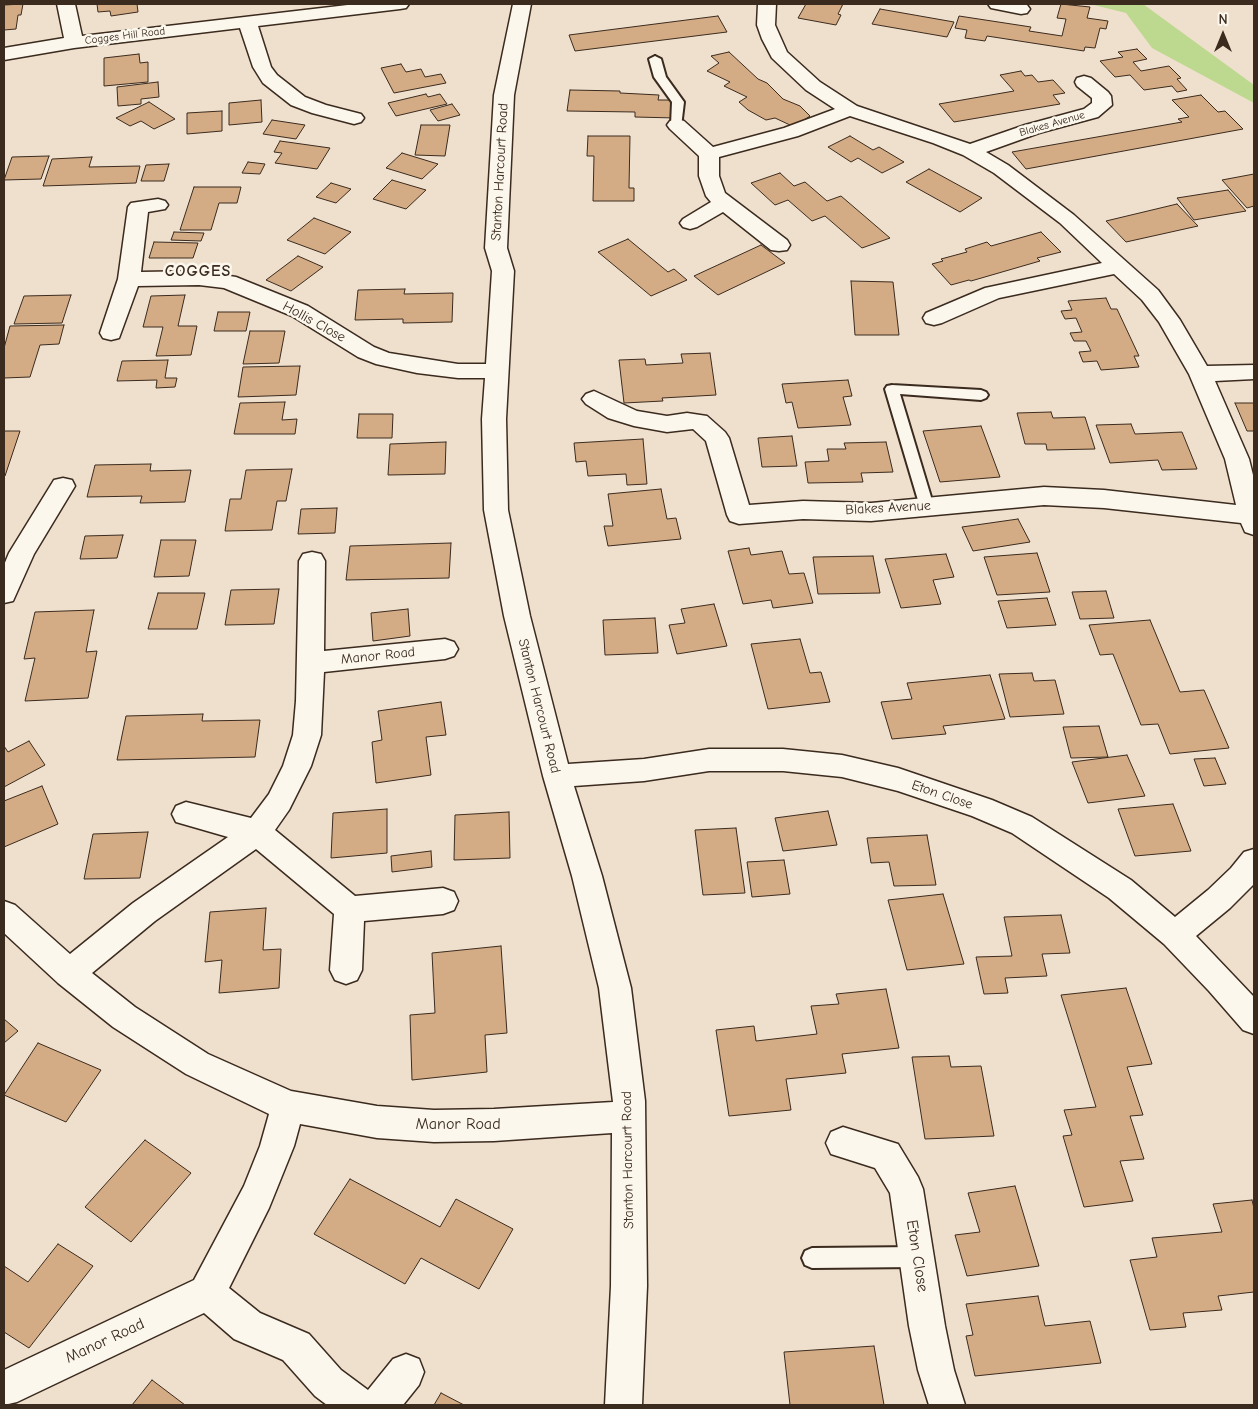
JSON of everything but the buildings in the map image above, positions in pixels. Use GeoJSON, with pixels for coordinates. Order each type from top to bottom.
{"type":"FeatureCollection","features":[{"type":"Feature","properties":{"kind":"street"},"geometry":{"type":"LineString","coordinates":[[66,4],[74,42]]}},
{"type":"Feature","properties":{"kind":"street","name":"Cogges Hill Road"},"geometry":{"type":"LineString","coordinates":[[4,54],[74,42],[400,4]]}},
{"type":"Feature","properties":{"kind":"street","name":"Stanton Harcourt Road"},"geometry":{"type":"LineString","coordinates":[[522,4],[504,95],[496,248],[503,271],[494,418],[496,510],[517,616],[557,776],[587,876],[615,988],[629,1101],[629,1286],[624,1405]]}},
{"type":"Feature","properties":{"kind":"street","name":"Blakes Avenue"},"geometry":{"type":"LineString","coordinates":[[594,399],[616,412],[634,418],[667,424],[687,421],[699,422],[708,429],[717,438],[739,515],[803,510],[871,512],[983,500],[1044,496],[1104,499],[1252,521],[1237,460],[1200,374],[1169,320],[1150,295],[1067,219],[1001,169],[970,151],[940,139],[850,110],[813,86],[779,54],[766,25],[767,4]]}},
{"type":"Feature","properties":{"kind":"street"},"geometry":{"type":"LineString","coordinates":[[997,4],[1021,8]]}},
{"type":"Feature","properties":{"kind":"street"},"geometry":{"type":"LineString","coordinates":[[247,21],[262,67],[270,79],[298,100],[336,114],[354,118]]}},
{"type":"Feature","properties":{"kind":"street","name":"Blakes Avenue"},"geometry":{"type":"LineString","coordinates":[[970,151],[1032,129],[1091,113],[1102,105],[1101,96],[1084,82]]}},
{"type":"Feature","properties":{"kind":"street"},"geometry":{"type":"LineString","coordinates":[[709,154],[791,132],[850,110]]}},
{"type":"Feature","properties":{"kind":"street"},"geometry":{"type":"LineString","coordinates":[[677,125],[709,154],[709,176],[716,196],[779,245]]}},
{"type":"Feature","properties":{"kind":"street"},"geometry":{"type":"LineString","coordinates":[[690,224],[725,202]]}},
{"type":"Feature","properties":{"kind":"street"},"geometry":{"type":"LineString","coordinates":[[111,333],[129,279],[138,207],[158,205]]}},
{"type":"Feature","properties":{"kind":"street"},"geometry":{"type":"LineString","coordinates":[[934,318],[993,293],[1119,266]]}},
{"type":"Feature","properties":{"kind":"street","name":"Hollis Close"},"geometry":{"type":"LineString","coordinates":[[129,279],[198,278],[228,282],[300,311],[366,352],[384,359],[417,366],[458,371],[497,371]]}},
{"type":"Feature","properties":{"kind":"street"},"geometry":{"type":"LineString","coordinates":[[1200,374],[1254,372]]}},
{"type":"Feature","properties":{"kind":"street"},"geometry":{"type":"LineString","coordinates":[[4,594],[22,553],[63,486]]}},
{"type":"Feature","properties":{"kind":"street"},"geometry":{"type":"LineString","coordinates":[[69,973],[144,912],[257,832],[279,802],[297,766],[307,735],[310,701],[312,561]]}},
{"type":"Feature","properties":{"kind":"street","name":"Manor Road"},"geometry":{"type":"LineString","coordinates":[[311,663],[445,649]]}},
{"type":"Feature","properties":{"kind":"street","name":"Eton Close"},"geometry":{"type":"LineString","coordinates":[[557,776],[644,770],[709,760],[783,760],[842,766],[898,780],[982,808],[1022,825],[1120,889],[1175,935],[1220,981],[1254,1020]]}},
{"type":"Feature","properties":{"kind":"street"},"geometry":{"type":"LineString","coordinates":[[186,814],[257,832],[350,909],[443,901]]}},
{"type":"Feature","properties":{"kind":"street"},"geometry":{"type":"LineString","coordinates":[[1175,935],[1219,899],[1242,877],[1254,861]]}},
{"type":"Feature","properties":{"kind":"street"},"geometry":{"type":"LineString","coordinates":[[346,970],[350,909]]}},
{"type":"Feature","properties":{"kind":"street","name":"Manor Road"},"geometry":{"type":"LineString","coordinates":[[4,914],[69,973],[124,1017],[197,1064],[288,1106],[378,1122],[434,1126],[494,1125],[629,1116]]}},
{"type":"Feature","properties":{"kind":"street"},"geometry":{"type":"LineString","coordinates":[[288,1106],[277,1146],[257,1196],[207,1293],[247,1326],[296,1347],[328,1383],[358,1405]]}},
{"type":"Feature","properties":{"kind":"street","name":"Eton Close"},"geometry":{"type":"LineString","coordinates":[[843,1143],[886,1155],[906,1189],[918,1257],[927,1326],[936,1370],[947,1405]]}},
{"type":"Feature","properties":{"kind":"street","name":"Manor Road"},"geometry":{"type":"LineString","coordinates":[[4,1389],[207,1293]]}},
{"type":"Feature","properties":{"kind":"street"},"geometry":{"type":"LineString","coordinates":[[380,1405],[406,1372]]}},
{"type":"Feature","properties":{"kind":"lane"},"geometry":{"type":"LineString","coordinates":[[655,59],[660,77],[678,102],[677,125]]}},
{"type":"Feature","properties":{"kind":"lane"},"geometry":{"type":"LineString","coordinates":[[927,507],[892,389],[981,395]]}},
{"type":"Feature","properties":{"kind":"lane"},"geometry":{"type":"LineString","coordinates":[[812,1258],[918,1257]]}},
{"type":"Feature","properties":{"kind":"green space"},"geometry":{"type":"Polygon","coordinates":[[[1090,4],[1143,4],[1254,85],[1254,103],[1152,48],[1126,13],[1090,4]]]}},
{"type":"Feature","properties":{"kind":"district","name":"COGGES"},"geometry":{"type":"Point","coordinates":[198,271]}}]}
